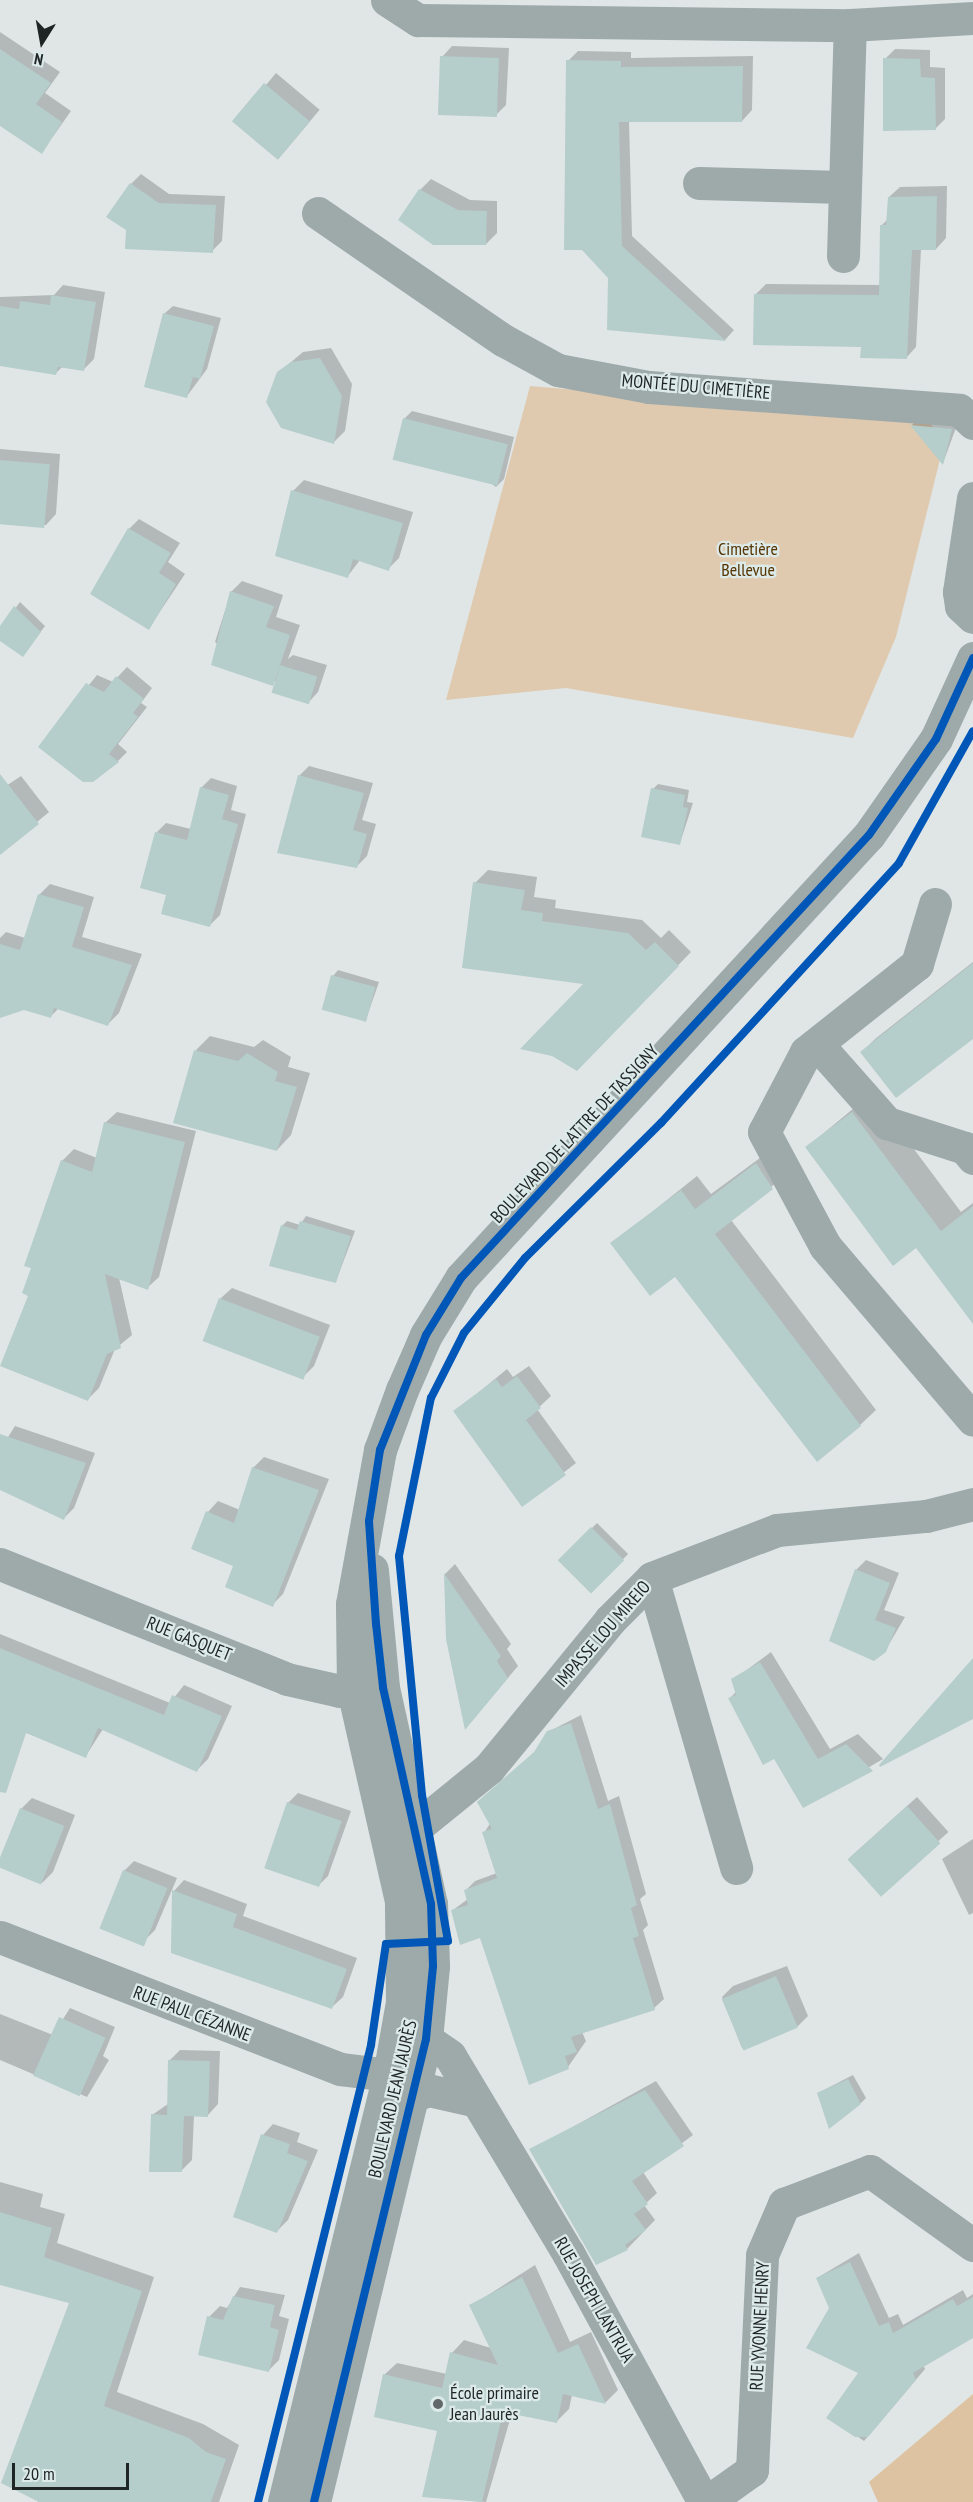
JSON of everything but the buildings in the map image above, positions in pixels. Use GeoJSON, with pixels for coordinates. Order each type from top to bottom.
{"type":"FeatureCollection","features":[{"type":"Feature","properties":{"kind":"street"},"geometry":{"type":"LineString","coordinates":[[387,0],[418,20],[829,16],[973,18]]}},
{"type":"Feature","properties":{"kind":"street"},"geometry":{"type":"LineString","coordinates":[[829,16],[843,187],[843,256]]}},
{"type":"Feature","properties":{"kind":"street"},"geometry":{"type":"LineString","coordinates":[[699,183],[843,187]]}},
{"type":"Feature","properties":{"kind":"street","name":"MONTÉE DU CIMETIÈRE"},"geometry":{"type":"LineString","coordinates":[[318,213],[503,340],[558,370],[649,387],[959,410],[973,423]]}},
{"type":"Feature","properties":{"kind":"street"},"geometry":{"type":"LineString","coordinates":[[973,498],[959,592],[961,606],[973,617]]}},
{"type":"Feature","properties":{"kind":"street","name":"BOULEVARD DE LATTRE DE TASSIGNY"},"geometry":{"type":"LineString","coordinates":[[369,1521],[380,1450],[402,1390],[426,1335],[461,1278],[869,835],[936,739],[973,658]]}},
{"type":"Feature","properties":{"kind":"street"},"geometry":{"type":"LineString","coordinates":[[935,904],[917,964],[806,1052],[764,1132],[825,1246],[973,1420]]}},
{"type":"Feature","properties":{"kind":"street"},"geometry":{"type":"LineString","coordinates":[[817,1044],[887,1123],[965,1148],[973,1158]]}},
{"type":"Feature","properties":{"kind":"street","name":"IMPASSE LOU MIREIO"},"geometry":{"type":"LineString","coordinates":[[401,1831],[489,1768],[610,1620],[652,1578],[777,1530],[926,1516],[973,1504]]}},
{"type":"Feature","properties":{"kind":"street","name":"BOULEVARD JEAN JAURÈS"},"geometry":{"type":"LineString","coordinates":[[284,2502],[381,2110],[400,2086],[426,2039],[433,1966],[430,1904],[401,1831],[368,1688],[369,1521]]}},
{"type":"Feature","properties":{"kind":"street","name":"RUE GASQUET"},"geometry":{"type":"LineString","coordinates":[[0,1564],[287,1678],[368,1688]]}},
{"type":"Feature","properties":{"kind":"street"},"geometry":{"type":"LineString","coordinates":[[652,1578],[736,1868]]}},
{"type":"Feature","properties":{"kind":"street","name":"BOULEVARD JEAN JAURÈS"},"geometry":{"type":"LineString","coordinates":[[314,2502],[400,2086],[405,1962],[401,1901],[401,1831]]}},
{"type":"Feature","properties":{"kind":"street","name":"RUE PAUL CÉZANNE"},"geometry":{"type":"LineString","coordinates":[[0,1937],[318,2061],[400,2086]]}},
{"type":"Feature","properties":{"kind":"street","name":"RUE JOSEPH LANTRUA"},"geometry":{"type":"LineString","coordinates":[[426,2039],[450,2056],[638,2376],[705,2502]]}},
{"type":"Feature","properties":{"kind":"street"},"geometry":{"type":"LineString","coordinates":[[400,2086],[477,2101]]}},
{"type":"Feature","properties":{"kind":"street","name":"RUE YVONNE HENRY"},"geometry":{"type":"LineString","coordinates":[[705,2502],[752,2470],[762,2255],[784,2204],[870,2171],[973,2245]]}},
{"type":"Feature","properties":{"kind":"green space","name":"Cimetière Bellevue"},"geometry":{"type":"Polygon","coordinates":[[[530,386],[927,419],[944,443],[896,637],[853,738],[566,688],[446,700],[530,386]]]}},
{"type":"Feature","properties":{"kind":"shaded area"},"geometry":{"type":"Polygon","coordinates":[[[973,2394],[973,2502],[878,2502],[869,2482],[973,2394]]]}},
{"type":"Feature","properties":{"kind":"cycle path"},"geometry":{"type":"LineString","coordinates":[[314,2502],[426,2039],[433,1966],[431,1904],[383,1687],[376,1624],[369,1521],[380,1450],[426,1335],[461,1278],[869,835],[936,739],[973,658]]}},
{"type":"Feature","properties":{"kind":"cycle path"},"geometry":{"type":"LineString","coordinates":[[258,2502],[371,2045],[386,1944],[448,1941],[422,1795],[399,1556],[431,1398],[464,1333],[525,1258],[661,1123],[899,863],[973,731]]}},
{"type":"Feature","properties":{"kind":"place","name":"École primaire Jean Jaurès"},"geometry":{"type":"Point","coordinates":[438,2404]}}]}
